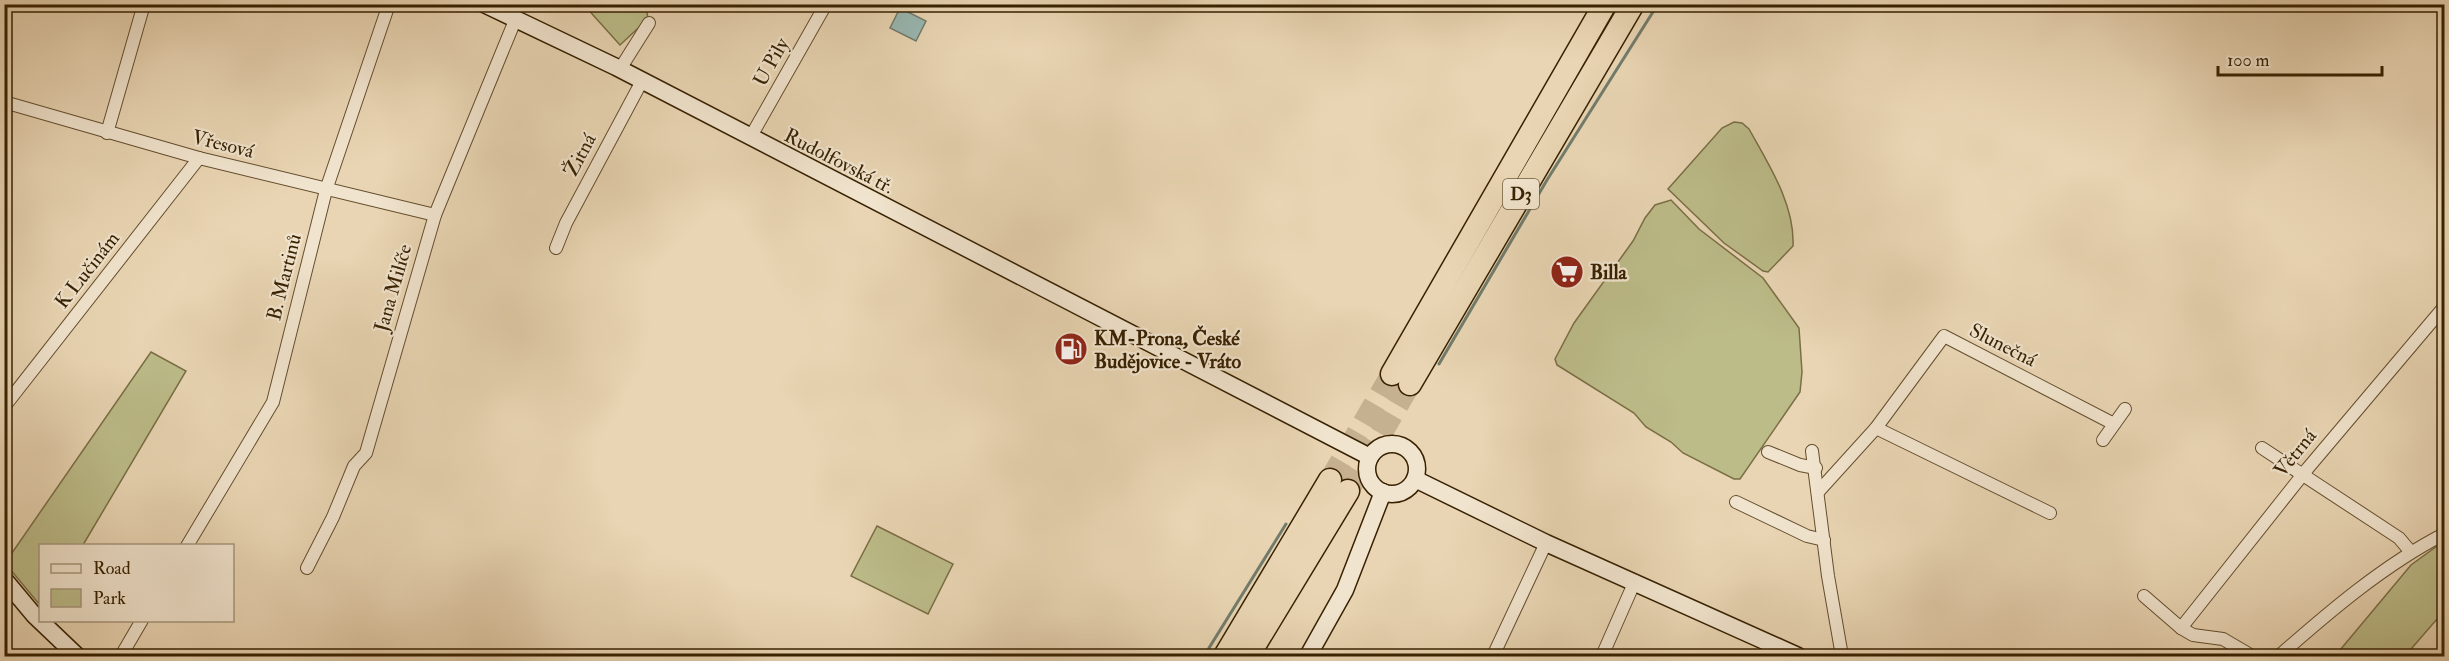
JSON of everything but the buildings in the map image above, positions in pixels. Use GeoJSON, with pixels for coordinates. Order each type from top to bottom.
{"type":"FeatureCollection","features":[{"type":"Feature","properties":{"kind":"highway","name":"D3"},"geometry":{"type":"LineString","coordinates":[[1605,4],[1401,379],[1633,4]]}},
{"type":"Feature","properties":{"kind":"highway"},"geometry":{"type":"LineString","coordinates":[[1225,657],[1339,485],[1248,657]]}},
{"type":"Feature","properties":{"kind":"main road","name":"Rudolfovská tř."},"geometry":{"type":"LineString","coordinates":[[484,4],[620,69],[1370,457]]}},
{"type":"Feature","properties":{"kind":"main road"},"geometry":{"type":"LineString","coordinates":[[1382,445],[1399,445],[1412,454],[1417,471],[1414,479],[1405,490],[1398,493],[1383,492],[1370,481],[1367,473],[1370,457],[1382,445]]}},
{"type":"Feature","properties":{"kind":"main road"},"geometry":{"type":"LineString","coordinates":[[1414,479],[1546,543],[1635,581],[1798,657]]}},
{"type":"Feature","properties":{"kind":"main road"},"geometry":{"type":"LineString","coordinates":[[1308,657],[1345,590],[1383,492]]}},
{"type":"Feature","properties":{"kind":"main road"},"geometry":{"type":"LineString","coordinates":[[4,579],[39,620]]}},
{"type":"Feature","properties":{"kind":"main road"},"geometry":{"type":"LineString","coordinates":[[41,622],[77,657]]}},
{"type":"Feature","properties":{"kind":"street"},"geometry":{"type":"LineString","coordinates":[[107,133],[144,4]]}},
{"type":"Feature","properties":{"kind":"street","name":"B. Martinů"},"geometry":{"type":"LineString","coordinates":[[188,544],[273,402],[326,190],[389,4]]}},
{"type":"Feature","properties":{"kind":"street","name":"U Pily"},"geometry":{"type":"LineString","coordinates":[[750,138],[826,4]]}},
{"type":"Feature","properties":{"kind":"street","name":"Jana Milíče"},"geometry":{"type":"LineString","coordinates":[[307,568],[333,517],[354,466],[366,453],[435,215],[516,18]]}},
{"type":"Feature","properties":{"kind":"street"},"geometry":{"type":"LineString","coordinates":[[620,69],[649,23]]}},
{"type":"Feature","properties":{"kind":"street","name":"Žitná"},"geometry":{"type":"LineString","coordinates":[[556,248],[566,223],[642,81]]}},
{"type":"Feature","properties":{"kind":"street","name":"Vřesová"},"geometry":{"type":"LineString","coordinates":[[4,102],[199,158],[435,215]]}},
{"type":"Feature","properties":{"kind":"street","name":"K Lučinám"},"geometry":{"type":"LineString","coordinates":[[4,407],[199,158]]}},
{"type":"Feature","properties":{"kind":"street","name":"Větrná"},"geometry":{"type":"LineString","coordinates":[[2181,628],[2303,474],[2445,307]]}},
{"type":"Feature","properties":{"kind":"street","name":"Slunečná"},"geometry":{"type":"LineString","coordinates":[[1818,492],[1876,428],[1944,336],[2114,424]]}},
{"type":"Feature","properties":{"kind":"street"},"geometry":{"type":"LineString","coordinates":[[2103,440],[2125,409]]}},
{"type":"Feature","properties":{"kind":"street"},"geometry":{"type":"LineString","coordinates":[[1876,428],[2050,513]]}},
{"type":"Feature","properties":{"kind":"street"},"geometry":{"type":"LineString","coordinates":[[2262,448],[2399,538],[2410,551]]}},
{"type":"Feature","properties":{"kind":"street"},"geometry":{"type":"LineString","coordinates":[[1812,451],[1812,467],[1818,492],[1842,657]]}},
{"type":"Feature","properties":{"kind":"street"},"geometry":{"type":"LineString","coordinates":[[1768,452],[1812,467]]}},
{"type":"Feature","properties":{"kind":"street"},"geometry":{"type":"LineString","coordinates":[[1736,502],[1807,536],[1824,540]]}},
{"type":"Feature","properties":{"kind":"street"},"geometry":{"type":"LineString","coordinates":[[2279,657],[2319,622],[2410,551],[2445,534]]}},
{"type":"Feature","properties":{"kind":"street"},"geometry":{"type":"LineString","coordinates":[[1493,657],[1546,543]]}},
{"type":"Feature","properties":{"kind":"street"},"geometry":{"type":"LineString","coordinates":[[1602,657],[1635,581]]}},
{"type":"Feature","properties":{"kind":"street"},"geometry":{"type":"LineString","coordinates":[[2144,596],[2181,628],[2193,635],[2223,639],[2251,656]]}},
{"type":"Feature","properties":{"kind":"street"},"geometry":{"type":"LineString","coordinates":[[121,657],[141,622]]}},
{"type":"Feature","properties":{"kind":"green space"},"geometry":{"type":"Polygon","coordinates":[[[584,5],[646,5],[648,19],[620,45],[584,5]]]}},
{"type":"Feature","properties":{"kind":"green space"},"geometry":{"type":"Polygon","coordinates":[[[1734,122],[1742,123],[1749,129],[1779,186],[1790,215],[1793,246],[1768,272],[1763,271],[1724,243],[1668,189],[1722,128],[1734,122]]]}},
{"type":"Feature","properties":{"kind":"green space"},"geometry":{"type":"Polygon","coordinates":[[[1671,200],[1699,229],[1763,278],[1799,328],[1802,372],[1800,392],[1740,479],[1734,479],[1683,453],[1671,442],[1646,427],[1634,413],[1557,365],[1555,359],[1574,323],[1633,241],[1645,218],[1655,205],[1671,200]]]}},
{"type":"Feature","properties":{"kind":"green space"},"geometry":{"type":"Polygon","coordinates":[[[151,352],[186,371],[84,544],[39,544],[39,604],[5,563],[151,352]]]}},
{"type":"Feature","properties":{"kind":"green space"},"geometry":{"type":"Polygon","coordinates":[[[877,526],[953,564],[928,614],[851,576],[877,526]]]}},
{"type":"Feature","properties":{"kind":"green space"},"geometry":{"type":"Polygon","coordinates":[[[2444,541],[2444,611],[2405,656],[2335,656],[2411,565],[2444,541]]]}},
{"type":"Feature","properties":{"kind":"water"},"geometry":{"type":"Polygon","coordinates":[[[900,8],[926,21],[916,41],[890,28],[900,8]]]}},
{"type":"Feature","properties":{"kind":"waterway"},"geometry":{"type":"LineString","coordinates":[[1439,364],[1547,180],[1658,4]]}},
{"type":"Feature","properties":{"kind":"waterway"},"geometry":{"type":"LineString","coordinates":[[1204,656],[1286,524]]}},
{"type":"Feature","properties":{"kind":"tunnel"},"geometry":{"type":"LineString","coordinates":[[1330,480],[1392,374]]}},
{"type":"Feature","properties":{"kind":"tunnel"},"geometry":{"type":"LineString","coordinates":[[1348,491],[1410,384]]}},
{"type":"Feature","properties":{"kind":"place","name":"Billa"},"geometry":{"type":"Point","coordinates":[1567,272]}},
{"type":"Feature","properties":{"kind":"place","name":"KM-Prona, České Budějovice - Vráto"},"geometry":{"type":"Point","coordinates":[1071,349]}}]}
